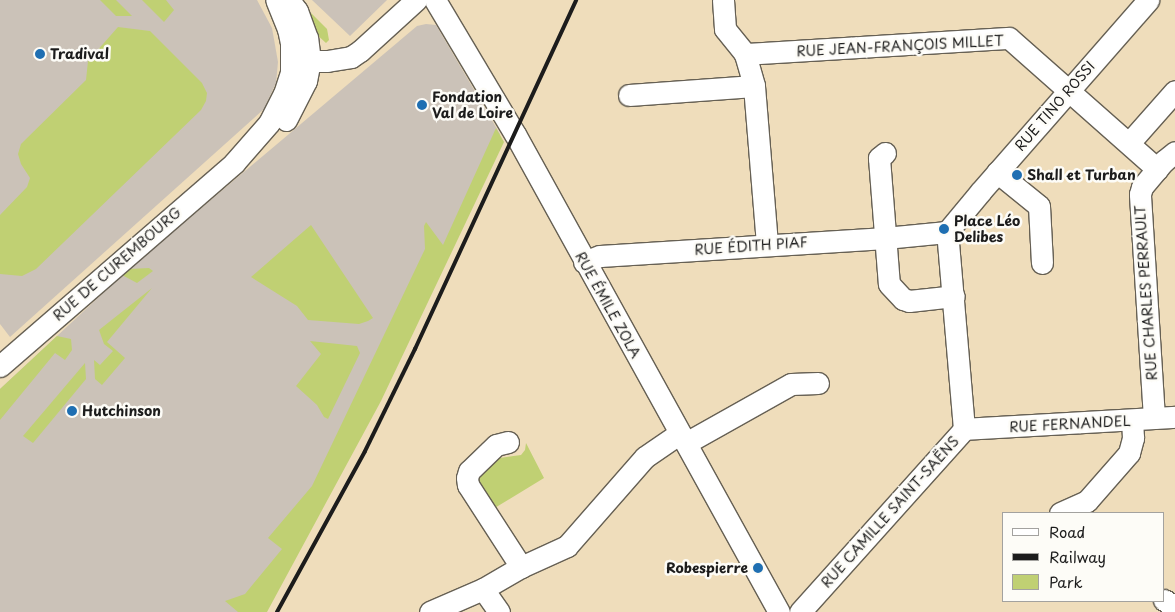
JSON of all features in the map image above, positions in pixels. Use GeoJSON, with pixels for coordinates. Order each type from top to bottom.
{"type":"FeatureCollection","features":[{"type":"Feature","properties":{"kind":"street"},"geometry":{"type":"LineString","coordinates":[[276,0],[300,61]]}},
{"type":"Feature","properties":{"kind":"street"},"geometry":{"type":"LineString","coordinates":[[289,0],[297,11],[307,38],[300,61]]}},
{"type":"Feature","properties":{"kind":"street"},"geometry":{"type":"LineString","coordinates":[[300,61],[327,61],[351,57],[416,0]]}},
{"type":"Feature","properties":{"kind":"street","name":"RUE ÉMILE ZOLA"},"geometry":{"type":"LineString","coordinates":[[435,0],[515,134],[778,612]]}},
{"type":"Feature","properties":{"kind":"street"},"geometry":{"type":"LineString","coordinates":[[723,0],[725,29],[745,54],[754,86],[767,244]]}},
{"type":"Feature","properties":{"kind":"street","name":"RUE TINO ROSSI"},"geometry":{"type":"LineString","coordinates":[[947,232],[1148,0]]}},
{"type":"Feature","properties":{"kind":"street","name":"RUE JEAN-FRANÇOIS MILLET"},"geometry":{"type":"LineString","coordinates":[[745,54],[1009,38],[1157,169]]}},
{"type":"Feature","properties":{"kind":"street","name":"RUE DE CUREMBOURG"},"geometry":{"type":"LineString","coordinates":[[0,366],[234,162],[254,151],[285,122],[306,81],[300,61]]}},
{"type":"Feature","properties":{"kind":"street"},"geometry":{"type":"LineString","coordinates":[[629,95],[754,86]]}},
{"type":"Feature","properties":{"kind":"street"},"geometry":{"type":"LineString","coordinates":[[1129,143],[1175,91]]}},
{"type":"Feature","properties":{"kind":"street","name":"RUE CHARLES PERRAULT"},"geometry":{"type":"LineString","coordinates":[[1154,418],[1140,194],[1142,187],[1157,169],[1175,152]]}},
{"type":"Feature","properties":{"kind":"street"},"geometry":{"type":"LineString","coordinates":[[885,153],[879,158],[889,284],[903,299],[954,296]]}},
{"type":"Feature","properties":{"kind":"street"},"geometry":{"type":"LineString","coordinates":[[997,172],[1039,206],[1042,263]]}},
{"type":"Feature","properties":{"kind":"street","name":"RUE ÉDITH PIAF"},"geometry":{"type":"LineString","coordinates":[[584,262],[600,256],[885,238],[947,232]]}},
{"type":"Feature","properties":{"kind":"street","name":"RUE CAMILLE SAINT-SAËNS"},"geometry":{"type":"LineString","coordinates":[[800,612],[964,429],[947,232]]}},
{"type":"Feature","properties":{"kind":"street"},"geometry":{"type":"LineString","coordinates":[[430,612],[483,589],[521,567],[567,546],[642,459],[791,384],[818,383]]}},
{"type":"Feature","properties":{"kind":"street","name":"RUE FERNANDEL"},"geometry":{"type":"LineString","coordinates":[[964,429],[1132,421],[1175,417]]}},
{"type":"Feature","properties":{"kind":"street"},"geometry":{"type":"LineString","coordinates":[[1062,512],[1087,501],[1130,453],[1133,438],[1132,421]]}},
{"type":"Feature","properties":{"kind":"street"},"geometry":{"type":"LineString","coordinates":[[508,442],[496,445],[469,471],[467,478],[468,485],[521,567]]}},
{"type":"Feature","properties":{"kind":"street"},"geometry":{"type":"LineString","coordinates":[[483,589],[499,612]]}},
{"type":"Feature","properties":{"kind":"shaded area"},"geometry":{"type":"Polygon","coordinates":[[[0,0],[257,0],[272,28],[278,62],[276,83],[264,109],[10,337],[0,324],[0,0]]]}},
{"type":"Feature","properties":{"kind":"shaded area"},"geometry":{"type":"Polygon","coordinates":[[[312,0],[387,0],[350,36],[312,0]]]}},
{"type":"Feature","properties":{"kind":"shaded area"},"geometry":{"type":"Polygon","coordinates":[[[426,24],[436,25],[500,134],[378,394],[263,612],[0,612],[0,389],[129,269],[417,26],[426,24]]]}},
{"type":"Feature","properties":{"kind":"green space"},"geometry":{"type":"Polygon","coordinates":[[[100,0],[116,0],[132,16],[116,16],[100,0]]]}},
{"type":"Feature","properties":{"kind":"green space"},"geometry":{"type":"Polygon","coordinates":[[[142,0],[166,0],[174,10],[164,22],[142,0]]]}},
{"type":"Feature","properties":{"kind":"green space"},"geometry":{"type":"Polygon","coordinates":[[[305,7],[327,29],[329,40],[326,43],[315,33],[305,7]]]}},
{"type":"Feature","properties":{"kind":"green space"},"geometry":{"type":"Polygon","coordinates":[[[118,27],[150,31],[202,83],[207,93],[206,101],[201,110],[36,269],[22,276],[0,274],[0,215],[27,187],[30,178],[21,164],[18,154],[21,144],[86,80],[88,61],[118,27]]]}},
{"type":"Feature","properties":{"kind":"green space"},"geometry":{"type":"Polygon","coordinates":[[[496,128],[504,142],[381,401],[267,612],[238,612],[225,601],[245,594],[282,549],[268,538],[312,486],[425,249],[424,226],[426,222],[443,245],[496,128]]]}},
{"type":"Feature","properties":{"kind":"green space"},"geometry":{"type":"Polygon","coordinates":[[[311,225],[373,318],[359,324],[308,320],[297,306],[251,277],[311,225]]]}},
{"type":"Feature","properties":{"kind":"green space"},"geometry":{"type":"Polygon","coordinates":[[[149,268],[153,271],[137,283],[122,275],[129,269],[149,268]]]}},
{"type":"Feature","properties":{"kind":"green space"},"geometry":{"type":"Polygon","coordinates":[[[152,288],[107,342],[125,358],[102,385],[95,379],[94,360],[100,365],[113,351],[104,344],[99,330],[152,288]]]}},
{"type":"Feature","properties":{"kind":"green space"},"geometry":{"type":"Polygon","coordinates":[[[57,336],[71,339],[72,350],[65,360],[55,353],[0,420],[0,389],[57,336]]]}},
{"type":"Feature","properties":{"kind":"green space"},"geometry":{"type":"Polygon","coordinates":[[[310,341],[357,346],[360,353],[328,419],[324,417],[317,405],[296,386],[321,354],[310,341]]]}},
{"type":"Feature","properties":{"kind":"green space"},"geometry":{"type":"Polygon","coordinates":[[[85,363],[86,379],[33,443],[23,436],[85,363]]]}},
{"type":"Feature","properties":{"kind":"green space"},"geometry":{"type":"Polygon","coordinates":[[[526,443],[544,478],[493,509],[477,485],[477,478],[493,459],[521,455],[525,450],[526,443]]]}},
{"type":"Feature","properties":{"kind":"railway"},"geometry":{"type":"LineString","coordinates":[[277,612],[365,451],[415,349],[576,0]]}},
{"type":"Feature","properties":{"kind":"place","name":"Tradival"},"geometry":{"type":"Point","coordinates":[40,54]}},
{"type":"Feature","properties":{"kind":"place","name":"Fondation Val de Loire"},"geometry":{"type":"Point","coordinates":[422,105]}},
{"type":"Feature","properties":{"kind":"place","name":"Shall et Turban"},"geometry":{"type":"Point","coordinates":[1017,175]}},
{"type":"Feature","properties":{"kind":"place","name":"Place Léo Delibes"},"geometry":{"type":"Point","coordinates":[944,229]}},
{"type":"Feature","properties":{"kind":"place","name":"Hutchinson"},"geometry":{"type":"Point","coordinates":[72,411]}},
{"type":"Feature","properties":{"kind":"place","name":"Robespierre"},"geometry":{"type":"Point","coordinates":[758,568]}}]}
